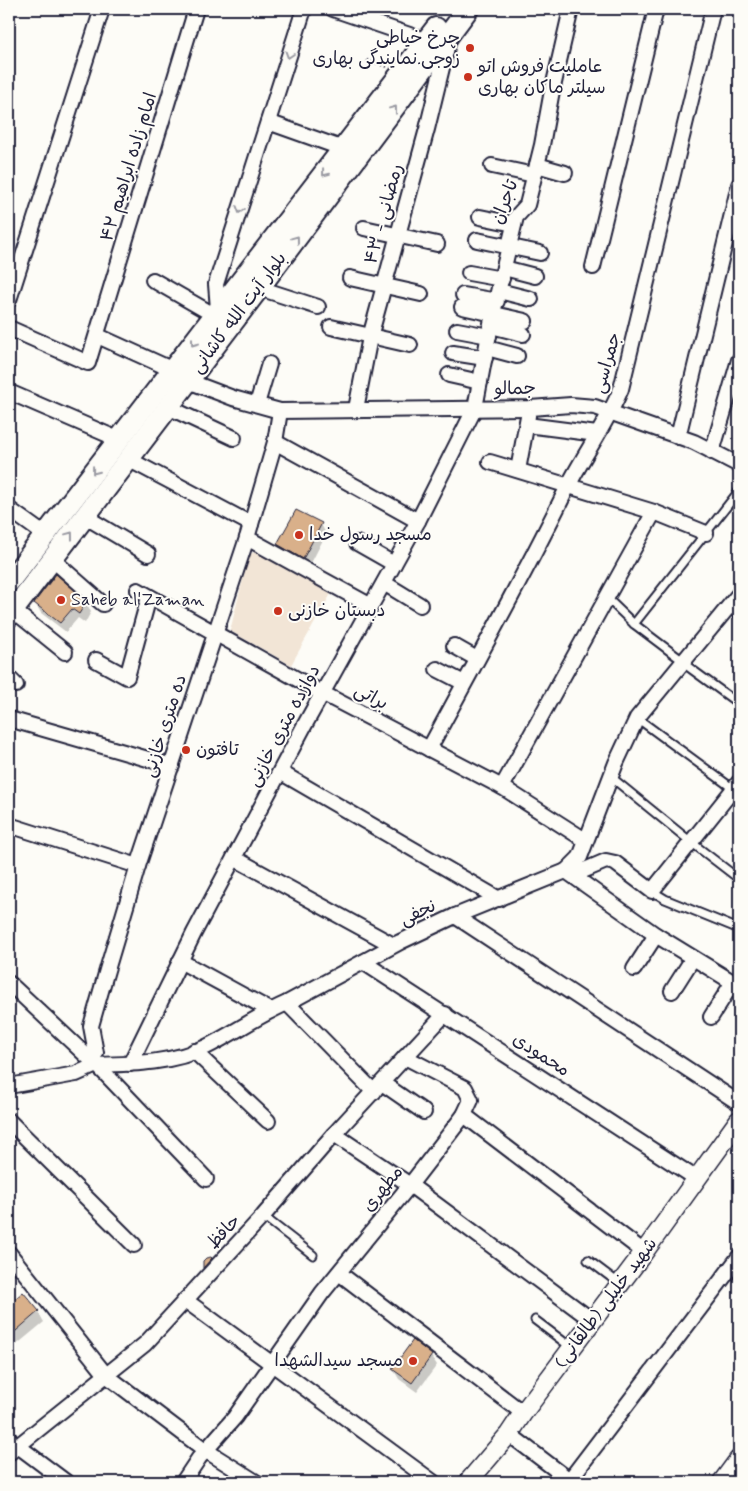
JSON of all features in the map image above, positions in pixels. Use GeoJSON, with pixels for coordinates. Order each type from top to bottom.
{"type":"FeatureCollection","features":[{"type":"Feature","properties":{"kind":"main road","name":"بلوار آیت الله کاشانی"},"geometry":{"type":"LineString","coordinates":[[11,613],[168,406],[180,376],[216,312],[344,149],[450,9]]}},
{"type":"Feature","properties":{"kind":"main road","name":"بلوار آیت الله کاشانی"},"geometry":{"type":"LineString","coordinates":[[9,582],[120,440],[148,400],[180,376],[259,288],[417,78],[451,29],[468,9]]}},
{"type":"Feature","properties":{"kind":"street"},"geometry":{"type":"LineString","coordinates":[[9,300],[102,9]]}},
{"type":"Feature","properties":{"kind":"street","name":"امام زاده ابراهیم ۴۲"},"geometry":{"type":"LineString","coordinates":[[9,328],[88,363],[98,336],[196,9]]}},
{"type":"Feature","properties":{"kind":"street"},"geometry":{"type":"LineString","coordinates":[[153,280],[216,312],[216,284],[304,9]]}},
{"type":"Feature","properties":{"kind":"street"},"geometry":{"type":"LineString","coordinates":[[333,9],[427,41]]}},
{"type":"Feature","properties":{"kind":"street","name":"تاجران"},"geometry":{"type":"LineString","coordinates":[[475,408],[514,224],[516,217],[527,205],[571,9]]}},
{"type":"Feature","properties":{"kind":"street"},"geometry":{"type":"LineString","coordinates":[[593,267],[656,9]]}},
{"type":"Feature","properties":{"kind":"street","name":"جمراسی"},"geometry":{"type":"LineString","coordinates":[[429,749],[569,485],[612,412],[621,389],[713,9]]}},
{"type":"Feature","properties":{"kind":"street","name":"رمضانی - ۴۳"},"geometry":{"type":"LineString","coordinates":[[356,410],[370,337],[451,29]]}},
{"type":"Feature","properties":{"kind":"street"},"geometry":{"type":"LineString","coordinates":[[268,122],[344,149]]}},
{"type":"Feature","properties":{"kind":"street"},"geometry":{"type":"LineString","coordinates":[[492,166],[565,173]]}},
{"type":"Feature","properties":{"kind":"street"},"geometry":{"type":"LineString","coordinates":[[678,437],[739,185]]}},
{"type":"Feature","properties":{"kind":"street"},"geometry":{"type":"LineString","coordinates":[[480,217],[514,224]]}},
{"type":"Feature","properties":{"kind":"street"},"geometry":{"type":"LineString","coordinates":[[364,228],[437,244]]}},
{"type":"Feature","properties":{"kind":"street"},"geometry":{"type":"LineString","coordinates":[[477,240],[509,245],[540,253]]}},
{"type":"Feature","properties":{"kind":"street"},"geometry":{"type":"LineString","coordinates":[[469,274],[494,313],[517,356]]}},
{"type":"Feature","properties":{"kind":"street"},"geometry":{"type":"LineString","coordinates":[[453,353],[535,276]]}},
{"type":"Feature","properties":{"kind":"street"},"geometry":{"type":"LineString","coordinates":[[350,278],[421,294]]}},
{"type":"Feature","properties":{"kind":"street"},"geometry":{"type":"LineString","coordinates":[[259,288],[318,307]]}},
{"type":"Feature","properties":{"kind":"street"},"geometry":{"type":"LineString","coordinates":[[457,330],[531,299]]}},
{"type":"Feature","properties":{"kind":"street"},"geometry":{"type":"LineString","coordinates":[[462,301],[494,313],[524,328]]}},
{"type":"Feature","properties":{"kind":"street"},"geometry":{"type":"LineString","coordinates":[[331,327],[410,345]]}},
{"type":"Feature","properties":{"kind":"street","name":"جمالو"},"geometry":{"type":"LineString","coordinates":[[98,336],[180,376],[233,398],[280,410],[530,408],[571,404],[595,407],[612,412],[694,442],[739,465]]}},
{"type":"Feature","properties":{"kind":"street"},"geometry":{"type":"LineString","coordinates":[[712,452],[739,360]]}},
{"type":"Feature","properties":{"kind":"street"},"geometry":{"type":"LineString","coordinates":[[257,404],[269,364]]}},
{"type":"Feature","properties":{"kind":"street"},"geometry":{"type":"LineString","coordinates":[[449,375],[480,382]]}},
{"type":"Feature","properties":{"kind":"street"},"geometry":{"type":"LineString","coordinates":[[9,392],[120,440]]}},
{"type":"Feature","properties":{"kind":"street"},"geometry":{"type":"LineString","coordinates":[[168,406],[234,438]]}},
{"type":"Feature","properties":{"kind":"street","name":"دوازده متری خازنی"},"geometry":{"type":"LineString","coordinates":[[130,1064],[180,961],[234,858],[322,693],[418,521],[475,408]]}},
{"type":"Feature","properties":{"kind":"street"},"geometry":{"type":"LineString","coordinates":[[518,470],[530,408]]}},
{"type":"Feature","properties":{"kind":"street","name":"ده متری خازنی"},"geometry":{"type":"LineString","coordinates":[[96,1061],[91,1026],[138,866],[247,538],[275,442],[280,410]]}},
{"type":"Feature","properties":{"kind":"street"},"geometry":{"type":"LineString","coordinates":[[527,425],[598,434]]}},
{"type":"Feature","properties":{"kind":"street"},"geometry":{"type":"LineString","coordinates":[[275,442],[418,521]]}},
{"type":"Feature","properties":{"kind":"street"},"geometry":{"type":"LineString","coordinates":[[128,459],[251,524]]}},
{"type":"Feature","properties":{"kind":"street"},"geometry":{"type":"LineString","coordinates":[[490,462],[654,512],[706,533]]}},
{"type":"Feature","properties":{"kind":"street"},"geometry":{"type":"LineString","coordinates":[[9,509],[44,535]]}},
{"type":"Feature","properties":{"kind":"street"},"geometry":{"type":"LineString","coordinates":[[502,787],[654,512]]}},
{"type":"Feature","properties":{"kind":"street"},"geometry":{"type":"LineString","coordinates":[[84,516],[148,554]]}},
{"type":"Feature","properties":{"kind":"street"},"geometry":{"type":"LineString","coordinates":[[247,538],[371,606]]}},
{"type":"Feature","properties":{"kind":"street"},"geometry":{"type":"LineString","coordinates":[[356,543],[394,564]]}},
{"type":"Feature","properties":{"kind":"street"},"geometry":{"type":"LineString","coordinates":[[52,559],[103,604]]}},
{"type":"Feature","properties":{"kind":"street"},"geometry":{"type":"LineString","coordinates":[[384,583],[420,605]]}},
{"type":"Feature","properties":{"kind":"street","name":"براتی"},"geometry":{"type":"LineString","coordinates":[[96,660],[127,677],[143,594],[322,693],[502,787],[585,840]]}},
{"type":"Feature","properties":{"kind":"street"},"geometry":{"type":"LineString","coordinates":[[566,871],[580,856],[627,737],[637,718],[739,594]]}},
{"type":"Feature","properties":{"kind":"street"},"geometry":{"type":"LineString","coordinates":[[11,613],[65,652]]}},
{"type":"Feature","properties":{"kind":"street"},"geometry":{"type":"LineString","coordinates":[[454,646],[477,659]]}},
{"type":"Feature","properties":{"kind":"street"},"geometry":{"type":"LineString","coordinates":[[437,669],[464,683]]}},
{"type":"Feature","properties":{"kind":"street"},"geometry":{"type":"LineString","coordinates":[[9,718],[172,766]]}},
{"type":"Feature","properties":{"kind":"street"},"geometry":{"type":"LineString","coordinates":[[280,772],[500,899]]}},
{"type":"Feature","properties":{"kind":"street"},"geometry":{"type":"LineString","coordinates":[[566,871],[585,870],[606,861],[615,863],[652,891],[737,788]]}},
{"type":"Feature","properties":{"kind":"street"},"geometry":{"type":"LineString","coordinates":[[9,825],[138,866]]}},
{"type":"Feature","properties":{"kind":"street"},"geometry":{"type":"LineString","coordinates":[[234,858],[393,945]]}},
{"type":"Feature","properties":{"kind":"street"},"geometry":{"type":"LineString","coordinates":[[566,871],[656,935],[736,984],[710,1017]]}},
{"type":"Feature","properties":{"kind":"street","name":"نجفی"},"geometry":{"type":"LineString","coordinates":[[96,1061],[130,1064],[180,1056],[205,1048],[270,1010],[287,1003],[393,945],[455,916],[566,871]]}},
{"type":"Feature","properties":{"kind":"street"},"geometry":{"type":"LineString","coordinates":[[455,916],[739,1103]]}},
{"type":"Feature","properties":{"kind":"street"},"geometry":{"type":"LineString","coordinates":[[634,969],[656,935]]}},
{"type":"Feature","properties":{"kind":"street"},"geometry":{"type":"LineString","coordinates":[[672,991],[693,958]]}},
{"type":"Feature","properties":{"kind":"street"},"geometry":{"type":"LineString","coordinates":[[180,961],[270,1010]]}},
{"type":"Feature","properties":{"kind":"street","name":"محمودی"},"geometry":{"type":"LineString","coordinates":[[363,962],[697,1179]]}},
{"type":"Feature","properties":{"kind":"street"},"geometry":{"type":"LineString","coordinates":[[9,983],[96,1061],[206,1178]]}},
{"type":"Feature","properties":{"kind":"street"},"geometry":{"type":"LineString","coordinates":[[287,1003],[378,1087],[424,1112]]}},
{"type":"Feature","properties":{"kind":"street","name":"حافظ"},"geometry":{"type":"LineString","coordinates":[[14,1449],[145,1344],[263,1216],[334,1134],[444,1014]]}},
{"type":"Feature","properties":{"kind":"street"},"geometry":{"type":"LineString","coordinates":[[194,1052],[268,1121]]}},
{"type":"Feature","properties":{"kind":"street","name":"مطهری"},"geometry":{"type":"LineString","coordinates":[[184,1482],[205,1450],[235,1417],[338,1273],[464,1115],[471,1100],[465,1088],[405,1057]]}},
{"type":"Feature","properties":{"kind":"street"},"geometry":{"type":"LineString","coordinates":[[9,1086],[76,1074],[96,1061]]}},
{"type":"Feature","properties":{"kind":"street"},"geometry":{"type":"LineString","coordinates":[[464,1115],[644,1252]]}},
{"type":"Feature","properties":{"kind":"street","name":"شهید خلیلی (طالقانی)"},"geometry":{"type":"LineString","coordinates":[[468,1482],[509,1434],[739,1120]]}},
{"type":"Feature","properties":{"kind":"street"},"geometry":{"type":"LineString","coordinates":[[9,1121],[134,1244]]}},
{"type":"Feature","properties":{"kind":"street"},"geometry":{"type":"LineString","coordinates":[[334,1134],[410,1185],[593,1321]]}},
{"type":"Feature","properties":{"kind":"street"},"geometry":{"type":"LineString","coordinates":[[9,1253],[106,1375],[205,1450],[256,1482]]}},
{"type":"Feature","properties":{"kind":"street"},"geometry":{"type":"LineString","coordinates":[[509,1434],[570,1482],[739,1257]]}},
{"type":"Feature","properties":{"kind":"street"},"geometry":{"type":"LineString","coordinates":[[338,1273],[523,1413]]}},
{"type":"Feature","properties":{"kind":"street"},"geometry":{"type":"LineString","coordinates":[[185,1300],[433,1482]]}},
{"type":"Feature","properties":{"kind":"street"},"geometry":{"type":"LineString","coordinates":[[14,1449],[66,1482]]}},
{"type":"Feature","properties":{"kind":"lane"},"geometry":{"type":"LineString","coordinates":[[634,624],[739,492]]}},
{"type":"Feature","properties":{"kind":"lane"},"geometry":{"type":"LineString","coordinates":[[606,597],[634,624],[739,704]]}},
{"type":"Feature","properties":{"kind":"lane"},"geometry":{"type":"LineString","coordinates":[[728,606],[739,616]]}},
{"type":"Feature","properties":{"kind":"lane"},"geometry":{"type":"LineString","coordinates":[[637,718],[737,788]]}},
{"type":"Feature","properties":{"kind":"lane"},"geometry":{"type":"LineString","coordinates":[[611,777],[739,879]]}},
{"type":"Feature","properties":{"kind":"lane"},"geometry":{"type":"LineString","coordinates":[[652,891],[665,899],[739,929]]}},
{"type":"Feature","properties":{"kind":"lane"},"geometry":{"type":"LineString","coordinates":[[263,1216],[313,1255]]}},
{"type":"Feature","properties":{"kind":"lane"},"geometry":{"type":"LineString","coordinates":[[588,1260],[620,1284]]}},
{"type":"Feature","properties":{"kind":"lane"},"geometry":{"type":"LineString","coordinates":[[535,1320],[572,1348]]}},
{"type":"Feature","properties":{"kind":"lane"},"geometry":{"type":"LineString","coordinates":[[9,1432],[14,1449]]}},
{"type":"Feature","properties":{"kind":"shaded area","name":"دبستان خازنی"},"geometry":{"type":"Polygon","coordinates":[[[256,551],[332,592],[291,665],[230,631],[249,555],[256,551]]]}},
{"type":"Feature","properties":{"kind":"building","name":"مسجد رسول خدا"},"geometry":{"type":"Polygon","coordinates":[[[296,510],[322,523],[303,559],[277,544],[296,510]]]}},
{"type":"Feature","properties":{"kind":"building","name":"Saheb al'Zaman"},"geometry":{"type":"Polygon","coordinates":[[[56,574],[87,601],[79,614],[72,609],[60,623],[34,603],[56,574]]]}},
{"type":"Feature","properties":{"kind":"building"},"geometry":{"type":"Polygon","coordinates":[[[212,1258],[203,1268],[203,1261],[212,1258]]]}},
{"type":"Feature","properties":{"kind":"building"},"geometry":{"type":"Polygon","coordinates":[[[23,1292],[39,1311],[9,1337],[9,1304],[23,1292]]]}},
{"type":"Feature","properties":{"kind":"building","name":"مسجد سیدالشهدا"},"geometry":{"type":"Polygon","coordinates":[[[413,1340],[432,1355],[412,1383],[392,1369],[413,1340]]]}},
{"type":"Feature","properties":{"kind":"place","name":"چرخ خیاطی زوجی.نمایندگی بهاری"},"geometry":{"type":"Point","coordinates":[470,48]}},
{"type":"Feature","properties":{"kind":"place","name":"عاملیت فروش اتو سیلتر ماکان بهاری"},"geometry":{"type":"Point","coordinates":[468,77]}},
{"type":"Feature","properties":{"kind":"place","name":"مسجد رسول خدا"},"geometry":{"type":"Point","coordinates":[299,535]}},
{"type":"Feature","properties":{"kind":"place","name":"Saheb al'Zaman"},"geometry":{"type":"Point","coordinates":[61,600]}},
{"type":"Feature","properties":{"kind":"place","name":"دبستان خازنی"},"geometry":{"type":"Point","coordinates":[278,611]}},
{"type":"Feature","properties":{"kind":"place","name":"تافتون"},"geometry":{"type":"Point","coordinates":[186,750]}},
{"type":"Feature","properties":{"kind":"place","name":"مسجد سیدالشهدا"},"geometry":{"type":"Point","coordinates":[413,1361]}}]}
